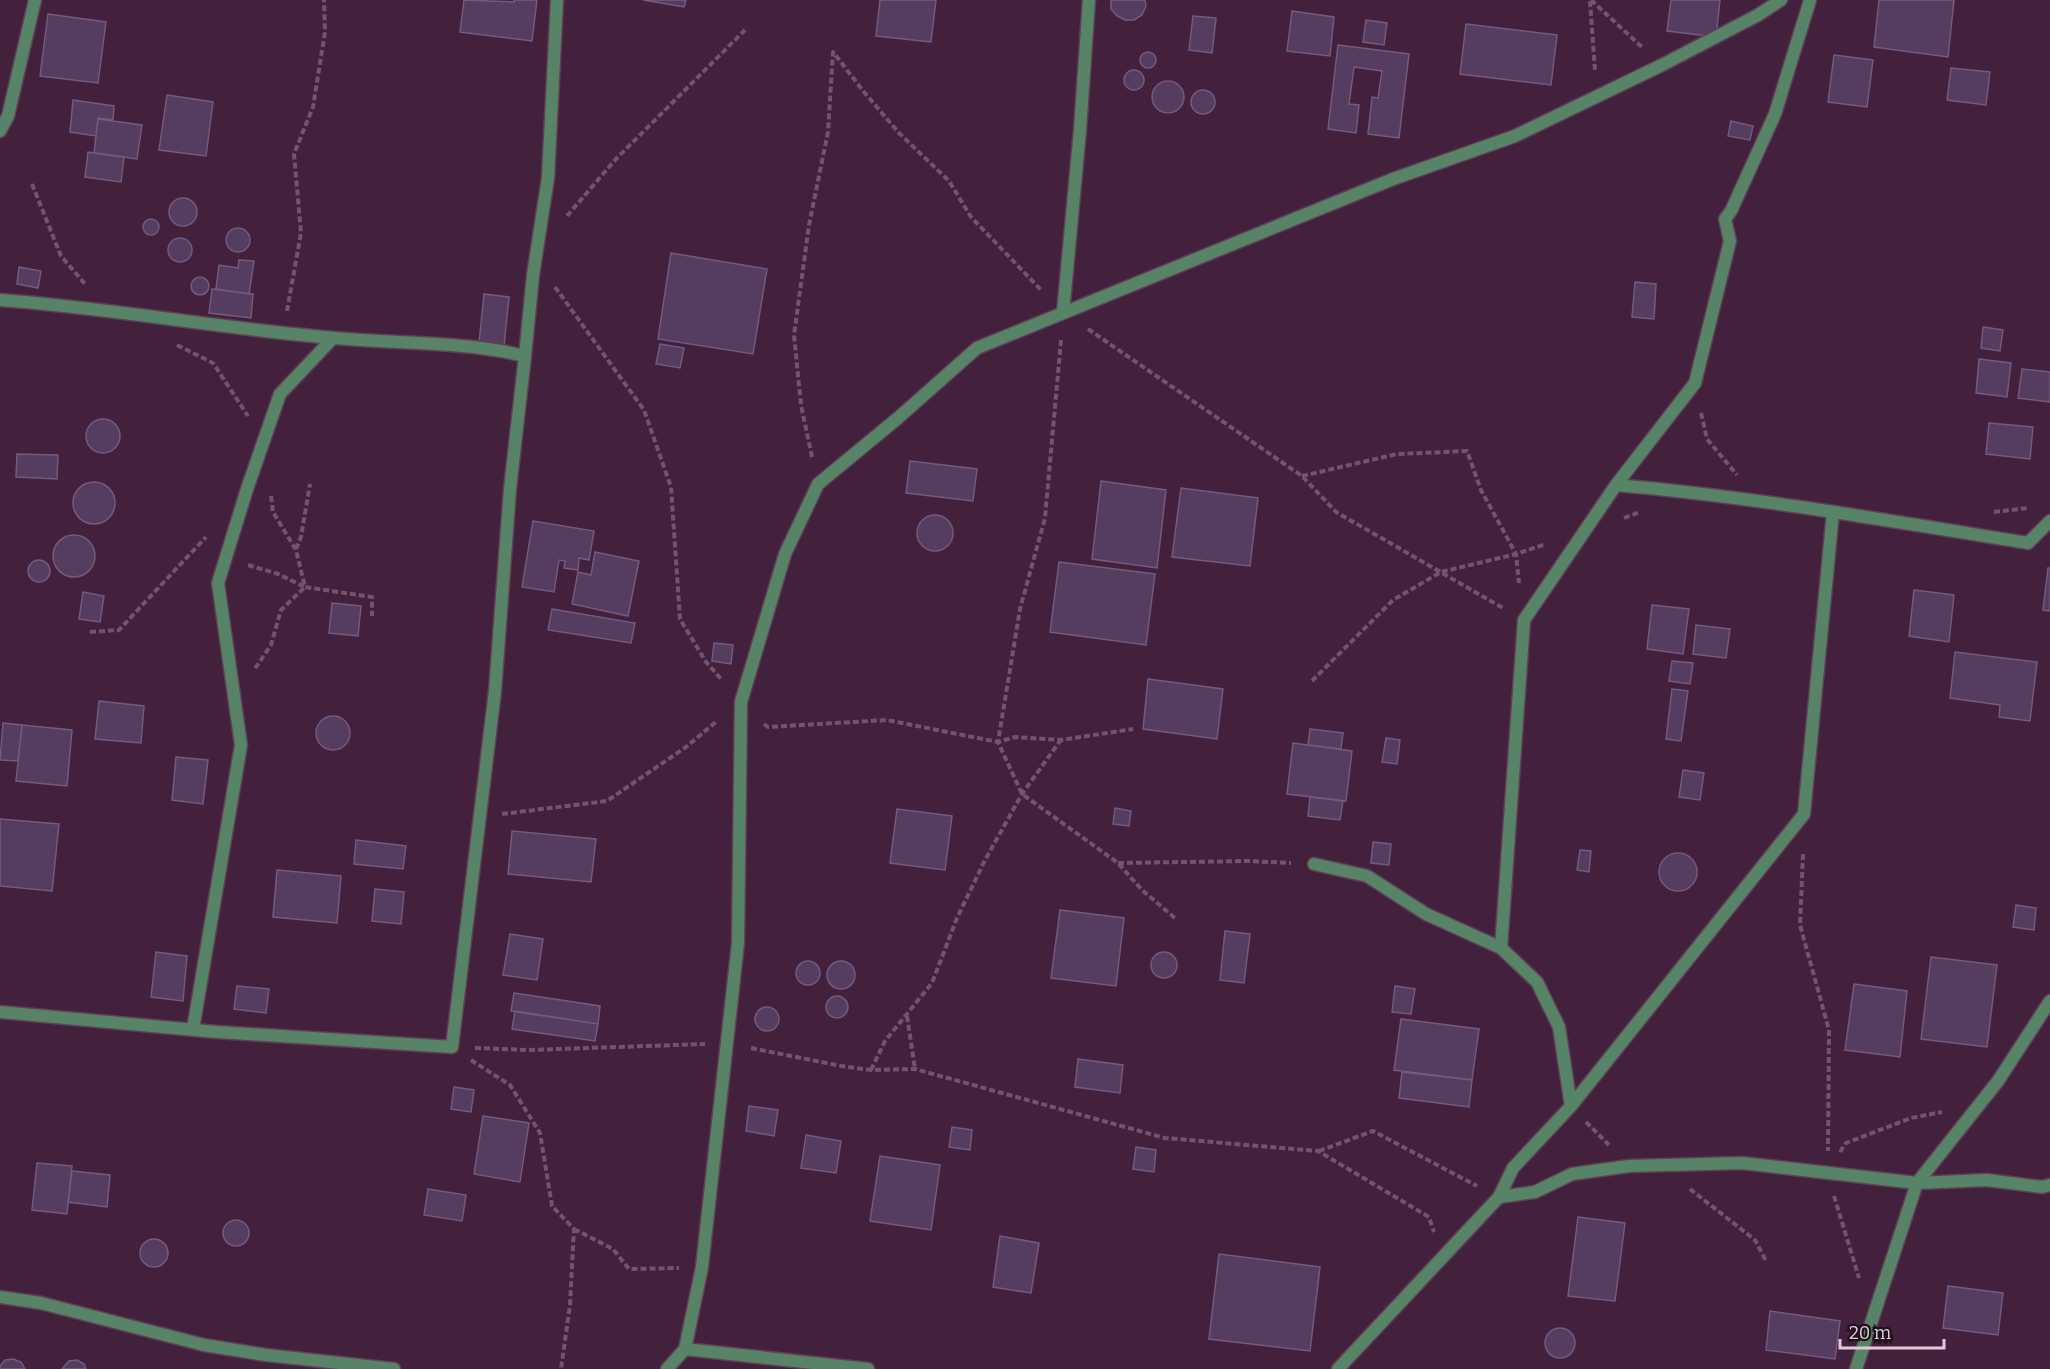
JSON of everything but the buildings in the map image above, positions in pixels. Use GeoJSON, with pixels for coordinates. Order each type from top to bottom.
{"type":"FeatureCollection","features":[{"type":"Feature","properties":{"kind":"street"},"geometry":{"type":"LineString","coordinates":[[0,131],[8,116],[35,0]]}},
{"type":"Feature","properties":{"kind":"street"},"geometry":{"type":"LineString","coordinates":[[0,1012],[193,1029],[452,1047],[495,691],[510,489],[533,275],[548,178],[557,0]]}},
{"type":"Feature","properties":{"kind":"street"},"geometry":{"type":"LineString","coordinates":[[1063,313],[1089,0]]}},
{"type":"Feature","properties":{"kind":"street"},"geometry":{"type":"LineString","coordinates":[[667,1369],[685,1349],[702,1268],[727,1043],[738,943],[741,702],[785,554],[818,484],[898,418],[977,348],[1393,179],[1515,136],[1662,65],[1758,15],[1781,0]]}},
{"type":"Feature","properties":{"kind":"street"},"geometry":{"type":"LineString","coordinates":[[1501,948],[1524,620],[1616,485],[1695,383],[1730,241],[1725,219],[1731,211],[1775,114],[1810,0]]}},
{"type":"Feature","properties":{"kind":"street"},"geometry":{"type":"LineString","coordinates":[[0,300],[108,310],[333,338],[490,348],[525,356]]}},
{"type":"Feature","properties":{"kind":"street"},"geometry":{"type":"LineString","coordinates":[[193,1029],[241,745],[218,583],[280,394],[333,338]]}},
{"type":"Feature","properties":{"kind":"street"},"geometry":{"type":"LineString","coordinates":[[1616,485],[1687,491],[1759,501],[2028,543],[2050,521]]}},
{"type":"Feature","properties":{"kind":"street"},"geometry":{"type":"LineString","coordinates":[[1338,1369],[1499,1197],[1513,1168],[1571,1106],[1804,814],[1833,512]]}},
{"type":"Feature","properties":{"kind":"street"},"geometry":{"type":"LineString","coordinates":[[1314,864],[1367,876],[1426,914],[1501,948],[1537,982],[1559,1027],[1571,1106]]}},
{"type":"Feature","properties":{"kind":"street"},"geometry":{"type":"LineString","coordinates":[[1856,1369],[1917,1183],[1998,1081],[2050,1000]]}},
{"type":"Feature","properties":{"kind":"street"},"geometry":{"type":"LineString","coordinates":[[1499,1197],[1535,1192],[1572,1174],[1629,1166],[1742,1163],[1917,1183],[1987,1180],[2042,1187],[2050,1185]]}},
{"type":"Feature","properties":{"kind":"street"},"geometry":{"type":"LineString","coordinates":[[0,1297],[42,1303],[204,1345],[266,1355],[394,1369]]}},
{"type":"Feature","properties":{"kind":"street"},"geometry":{"type":"LineString","coordinates":[[685,1349],[868,1369]]}},
{"type":"Feature","properties":{"kind":"path"},"geometry":{"type":"LineString","coordinates":[[284,332],[300,233],[294,154],[313,107],[325,32],[324,0]]}},
{"type":"Feature","properties":{"kind":"path"},"geometry":{"type":"LineString","coordinates":[[1590,0],[1662,65]]}},
{"type":"Feature","properties":{"kind":"path"},"geometry":{"type":"LineString","coordinates":[[1590,0],[1596,96]]}},
{"type":"Feature","properties":{"kind":"path"},"geometry":{"type":"LineString","coordinates":[[562,221],[615,160],[745,30]]}},
{"type":"Feature","properties":{"kind":"path"},"geometry":{"type":"LineString","coordinates":[[818,484],[801,405],[794,335],[809,225],[828,132],[833,52],[899,133],[949,181],[971,217],[1063,313],[1302,476],[1336,512],[1524,620]]}},
{"type":"Feature","properties":{"kind":"path"},"geometry":{"type":"LineString","coordinates":[[32,184],[61,256],[108,310]]}},
{"type":"Feature","properties":{"kind":"path"},"geometry":{"type":"LineString","coordinates":[[533,275],[554,286],[644,410],[671,487],[680,619],[706,662],[741,702],[768,727],[887,720],[998,742],[1015,737],[1060,740],[1133,729]]}},
{"type":"Feature","properties":{"kind":"path"},"geometry":{"type":"LineString","coordinates":[[1063,313],[1045,518],[1020,609],[998,742],[1022,794],[1118,863],[1142,890],[1176,919]]}},
{"type":"Feature","properties":{"kind":"path"},"geometry":{"type":"LineString","coordinates":[[171,342],[213,363],[264,440]]}},
{"type":"Feature","properties":{"kind":"path"},"geometry":{"type":"LineString","coordinates":[[1695,383],[1707,439],[1759,501]]}},
{"type":"Feature","properties":{"kind":"path"},"geometry":{"type":"LineString","coordinates":[[1302,476],[1397,454],[1467,451],[1481,490],[1516,554],[1524,620]]}},
{"type":"Feature","properties":{"kind":"path"},"geometry":{"type":"LineString","coordinates":[[296,550],[302,537],[310,484]]}},
{"type":"Feature","properties":{"kind":"path"},"geometry":{"type":"LineString","coordinates":[[270,492],[273,512],[296,550],[305,587]]}},
{"type":"Feature","properties":{"kind":"path"},"geometry":{"type":"LineString","coordinates":[[1622,518],[1643,510]]}},
{"type":"Feature","properties":{"kind":"path"},"geometry":{"type":"LineString","coordinates":[[90,632],[119,630],[211,531]]}},
{"type":"Feature","properties":{"kind":"path"},"geometry":{"type":"LineString","coordinates":[[1312,681],[1394,600],[1441,572],[1516,554],[1584,532]]}},
{"type":"Feature","properties":{"kind":"path"},"geometry":{"type":"LineString","coordinates":[[218,583],[246,564],[278,574],[305,587],[372,597],[372,616]]}},
{"type":"Feature","properties":{"kind":"path"},"geometry":{"type":"LineString","coordinates":[[234,697],[271,645],[281,610],[305,587]]}},
{"type":"Feature","properties":{"kind":"path"},"geometry":{"type":"LineString","coordinates":[[479,816],[607,801],[687,747],[741,702]]}},
{"type":"Feature","properties":{"kind":"path"},"geometry":{"type":"LineString","coordinates":[[871,1070],[885,1041],[932,983],[957,918],[985,860],[1022,794],[1060,740]]}},
{"type":"Feature","properties":{"kind":"path"},"geometry":{"type":"LineString","coordinates":[[1804,814],[1800,925],[1828,1030],[1827,1173],[1872,1319]]}},
{"type":"Feature","properties":{"kind":"path"},"geometry":{"type":"LineString","coordinates":[[1118,863],[1248,861],[1314,864]]}},
{"type":"Feature","properties":{"kind":"path"},"geometry":{"type":"LineString","coordinates":[[907,1015],[915,1068]]}},
{"type":"Feature","properties":{"kind":"path"},"geometry":{"type":"LineString","coordinates":[[452,1047],[529,1050],[727,1043],[871,1070],[915,1068],[1165,1138],[1318,1151],[1373,1131],[1499,1197]]}},
{"type":"Feature","properties":{"kind":"path"},"geometry":{"type":"LineString","coordinates":[[452,1047],[510,1085],[540,1133],[552,1206],[574,1229],[613,1249],[629,1269],[702,1268]]}},
{"type":"Feature","properties":{"kind":"path"},"geometry":{"type":"LineString","coordinates":[[1827,1173],[1846,1143],[1911,1118],[1980,1104]]}},
{"type":"Feature","properties":{"kind":"path"},"geometry":{"type":"LineString","coordinates":[[1318,1151],[1429,1217],[1444,1258]]}},
{"type":"Feature","properties":{"kind":"path"},"geometry":{"type":"LineString","coordinates":[[561,1369],[570,1305],[574,1229]]}}]}
